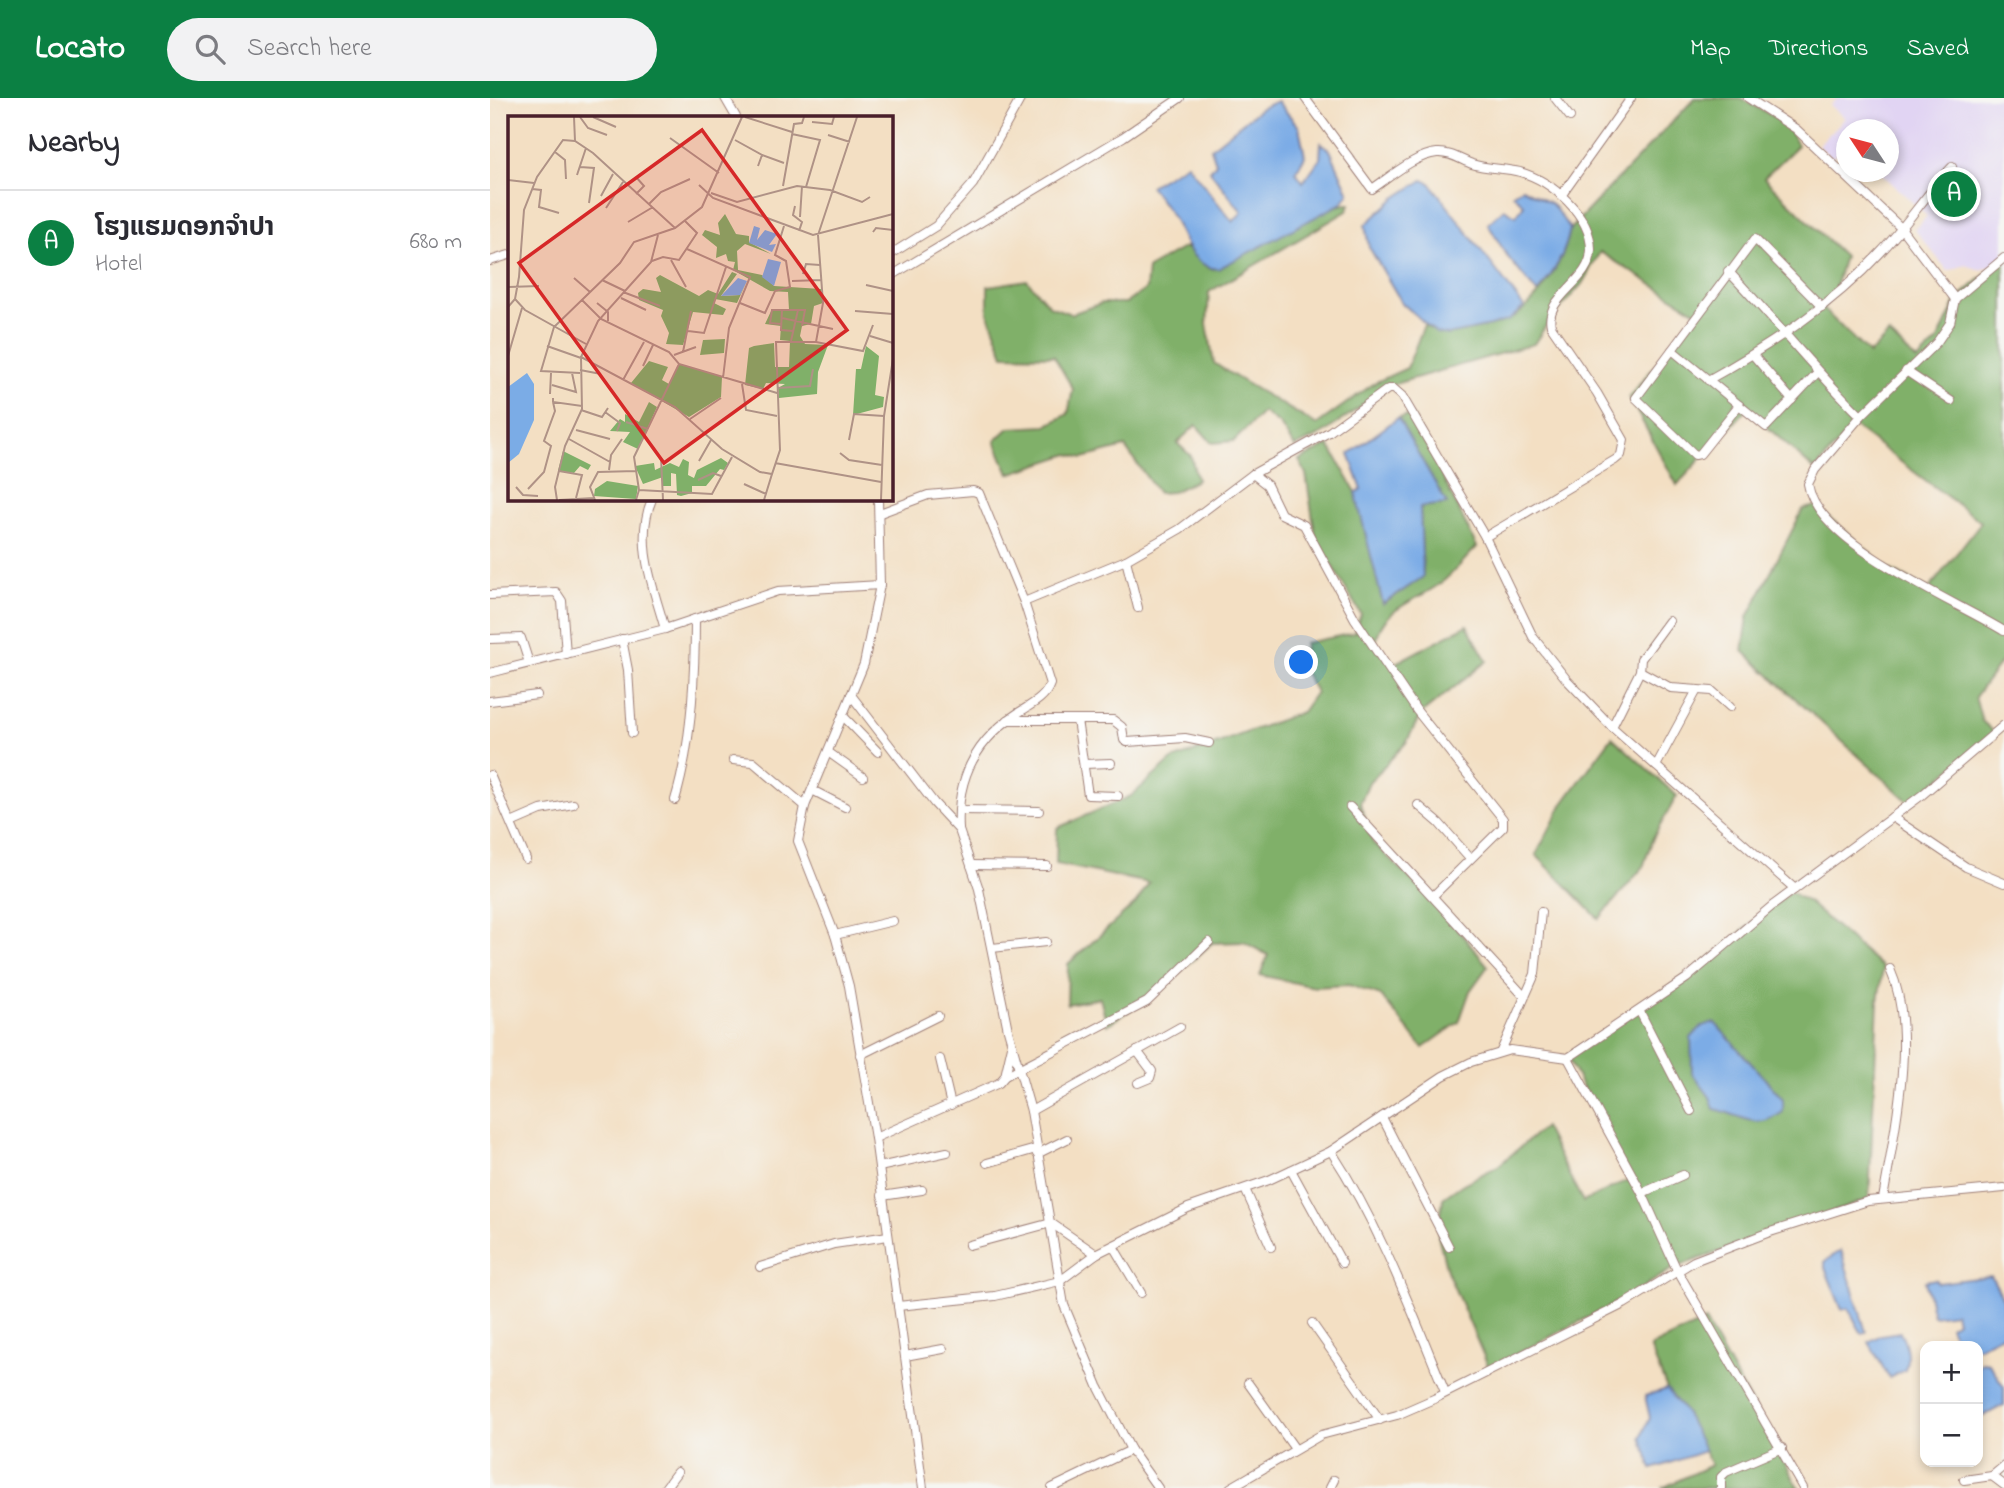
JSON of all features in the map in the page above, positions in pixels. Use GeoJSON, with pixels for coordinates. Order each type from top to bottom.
{"type":"FeatureCollection","features":[{"type":"Feature","properties":{"kind":"street"},"geometry":{"type":"LineString","coordinates":[[725,98],[735,116]]}},
{"type":"Feature","properties":{"kind":"street"},"geometry":{"type":"LineString","coordinates":[[892,253],[936,226],[974,184],[1021,98]]}},
{"type":"Feature","properties":{"kind":"street"},"geometry":{"type":"LineString","coordinates":[[892,275],[1123,137],[1180,98]]}},
{"type":"Feature","properties":{"kind":"street"},"geometry":{"type":"LineString","coordinates":[[1305,98],[1372,189],[1425,156],[1436,153],[1456,156],[1474,165],[1519,172],[1539,179],[1561,196],[1587,226],[1591,250],[1584,275],[1550,311],[1551,326],[1597,393],[1624,440],[1624,448],[1615,460],[1485,537]]}},
{"type":"Feature","properties":{"kind":"street"},"geometry":{"type":"LineString","coordinates":[[1555,98],[1570,117]]}},
{"type":"Feature","properties":{"kind":"street"},"geometry":{"type":"LineString","coordinates":[[1561,196],[1631,98]]}},
{"type":"Feature","properties":{"kind":"street"},"geometry":{"type":"LineString","coordinates":[[1748,98],[1796,129],[1902,228],[1955,299]]}},
{"type":"Feature","properties":{"kind":"street"},"geometry":{"type":"LineString","coordinates":[[1708,380],[1753,355],[1822,307],[1878,256],[1952,167]]}},
{"type":"Feature","properties":{"kind":"street"},"geometry":{"type":"LineString","coordinates":[[1739,405],[1700,454],[1691,453],[1636,398],[1728,271],[1755,239],[1822,307]]}},
{"type":"Feature","properties":{"kind":"street"},"geometry":{"type":"LineString","coordinates":[[490,261],[508,255]]}},
{"type":"Feature","properties":{"kind":"street"},"geometry":{"type":"LineString","coordinates":[[2004,258],[1955,299],[1950,323],[1937,342],[1861,416],[1815,470],[1808,484],[1815,507],[1888,570],[2004,631]]}},
{"type":"Feature","properties":{"kind":"street"},"geometry":{"type":"LineString","coordinates":[[1728,271],[1787,333],[1817,373],[1861,416]]}},
{"type":"Feature","properties":{"kind":"street"},"geometry":{"type":"LineString","coordinates":[[1672,350],[1766,427],[1817,373]]}},
{"type":"Feature","properties":{"kind":"street"},"geometry":{"type":"LineString","coordinates":[[1753,355],[1792,400]]}},
{"type":"Feature","properties":{"kind":"street"},"geometry":{"type":"LineString","coordinates":[[1906,371],[1951,401]]}},
{"type":"Feature","properties":{"kind":"street"},"geometry":{"type":"LineString","coordinates":[[1024,602],[1126,560],[1180,529],[1253,474],[1329,432],[1388,389],[1394,389],[1402,396],[1485,537],[1533,637],[1567,680],[1612,727],[1795,889]]}},
{"type":"Feature","properties":{"kind":"street"},"geometry":{"type":"LineString","coordinates":[[1253,474],[1267,485],[1281,514],[1304,526],[1355,619],[1417,711],[1503,819],[1503,827],[1434,895]]}},
{"type":"Feature","properties":{"kind":"street"},"geometry":{"type":"LineString","coordinates":[[880,513],[928,495],[977,491],[1024,602],[1050,684],[1043,696],[991,732],[968,765],[959,810],[959,830],[971,865],[1012,1045],[1031,1111],[1064,1305],[1098,1386],[1131,1450],[1158,1488]]}},
{"type":"Feature","properties":{"kind":"street"},"geometry":{"type":"LineString","coordinates":[[652,500],[646,518],[644,547],[665,629]]}},
{"type":"Feature","properties":{"kind":"street"},"geometry":{"type":"LineString","coordinates":[[878,500],[880,585],[864,664],[804,806],[798,841],[835,936],[849,986],[875,1138],[923,1488]]}},
{"type":"Feature","properties":{"kind":"street"},"geometry":{"type":"LineString","coordinates":[[1126,560],[1138,608]]}},
{"type":"Feature","properties":{"kind":"street"},"geometry":{"type":"LineString","coordinates":[[490,673],[665,629],[778,591],[880,585]]}},
{"type":"Feature","properties":{"kind":"street"},"geometry":{"type":"LineString","coordinates":[[490,595],[556,592],[562,601],[566,654]]}},
{"type":"Feature","properties":{"kind":"street"},"geometry":{"type":"LineString","coordinates":[[675,800],[686,761],[695,672],[695,619]]}},
{"type":"Feature","properties":{"kind":"street"},"geometry":{"type":"LineString","coordinates":[[1612,727],[1640,671],[1649,645],[1669,621]]}},
{"type":"Feature","properties":{"kind":"street"},"geometry":{"type":"LineString","coordinates":[[490,639],[521,638],[529,663]]}},
{"type":"Feature","properties":{"kind":"street"},"geometry":{"type":"LineString","coordinates":[[622,639],[628,670],[632,733]]}},
{"type":"Feature","properties":{"kind":"street"},"geometry":{"type":"LineString","coordinates":[[1640,671],[1661,685],[1712,691],[1730,706]]}},
{"type":"Feature","properties":{"kind":"street"},"geometry":{"type":"LineString","coordinates":[[1656,766],[1697,690]]}},
{"type":"Feature","properties":{"kind":"street"},"geometry":{"type":"LineString","coordinates":[[490,701],[537,695]]}},
{"type":"Feature","properties":{"kind":"street"},"geometry":{"type":"LineString","coordinates":[[851,695],[934,803],[959,830]]}},
{"type":"Feature","properties":{"kind":"street"},"geometry":{"type":"LineString","coordinates":[[843,716],[878,752]]}},
{"type":"Feature","properties":{"kind":"street"},"geometry":{"type":"LineString","coordinates":[[1008,720],[1119,722],[1127,742],[1185,738],[1209,743]]}},
{"type":"Feature","properties":{"kind":"street"},"geometry":{"type":"LineString","coordinates":[[1077,720],[1088,795],[1118,796]]}},
{"type":"Feature","properties":{"kind":"street"},"geometry":{"type":"LineString","coordinates":[[898,1306],[995,1296],[1060,1282],[1096,1254],[1188,1208],[1245,1189],[1331,1151],[1443,1076],[1502,1051],[1521,1050],[1568,1058],[1687,978],[1795,889],[1892,817],[2004,725]]}},
{"type":"Feature","properties":{"kind":"street"},"geometry":{"type":"LineString","coordinates":[[828,752],[863,777]]}},
{"type":"Feature","properties":{"kind":"street"},"geometry":{"type":"LineString","coordinates":[[733,760],[753,762],[804,806]]}},
{"type":"Feature","properties":{"kind":"street"},"geometry":{"type":"LineString","coordinates":[[1084,764],[1111,763]]}},
{"type":"Feature","properties":{"kind":"street"},"geometry":{"type":"LineString","coordinates":[[490,775],[526,859]]}},
{"type":"Feature","properties":{"kind":"street"},"geometry":{"type":"LineString","coordinates":[[812,790],[845,807]]}},
{"type":"Feature","properties":{"kind":"street"},"geometry":{"type":"LineString","coordinates":[[511,823],[541,810],[573,804]]}},
{"type":"Feature","properties":{"kind":"street"},"geometry":{"type":"LineString","coordinates":[[1418,805],[1439,823],[1470,858]]}},
{"type":"Feature","properties":{"kind":"street"},"geometry":{"type":"LineString","coordinates":[[1350,807],[1434,895],[1524,996]]}},
{"type":"Feature","properties":{"kind":"street"},"geometry":{"type":"LineString","coordinates":[[959,810],[1039,811]]}},
{"type":"Feature","properties":{"kind":"street"},"geometry":{"type":"LineString","coordinates":[[1892,817],[1966,867],[2004,883]]}},
{"type":"Feature","properties":{"kind":"street"},"geometry":{"type":"LineString","coordinates":[[971,865],[1047,866]]}},
{"type":"Feature","properties":{"kind":"street"},"geometry":{"type":"LineString","coordinates":[[1502,1051],[1538,957],[1541,912]]}},
{"type":"Feature","properties":{"kind":"street"},"geometry":{"type":"LineString","coordinates":[[835,936],[893,921]]}},
{"type":"Feature","properties":{"kind":"street"},"geometry":{"type":"LineString","coordinates":[[992,948],[1046,942]]}},
{"type":"Feature","properties":{"kind":"street"},"geometry":{"type":"LineString","coordinates":[[875,1138],[999,1083],[1005,1076],[1147,1002],[1209,942]]}},
{"type":"Feature","properties":{"kind":"street"},"geometry":{"type":"LineString","coordinates":[[1882,1199],[1899,1107],[1902,1019],[1898,988],[1890,969]]}},
{"type":"Feature","properties":{"kind":"street"},"geometry":{"type":"LineString","coordinates":[[1640,1012],[1691,1111]]}},
{"type":"Feature","properties":{"kind":"street"},"geometry":{"type":"LineString","coordinates":[[860,1055],[938,1016]]}},
{"type":"Feature","properties":{"kind":"street"},"geometry":{"type":"LineString","coordinates":[[1031,1111],[1180,1027]]}},
{"type":"Feature","properties":{"kind":"street"},"geometry":{"type":"LineString","coordinates":[[1005,1076],[1012,1045]]}},
{"type":"Feature","properties":{"kind":"street"},"geometry":{"type":"LineString","coordinates":[[1137,1051],[1152,1071],[1150,1078],[1138,1083]]}},
{"type":"Feature","properties":{"kind":"street"},"geometry":{"type":"LineString","coordinates":[[1568,1058],[1642,1193],[1677,1270],[1803,1488]]}},
{"type":"Feature","properties":{"kind":"street"},"geometry":{"type":"LineString","coordinates":[[940,1059],[951,1105]]}},
{"type":"Feature","properties":{"kind":"street"},"geometry":{"type":"LineString","coordinates":[[1382,1117],[1449,1247]]}},
{"type":"Feature","properties":{"kind":"street"},"geometry":{"type":"LineString","coordinates":[[987,1163],[1037,1151],[1067,1139]]}},
{"type":"Feature","properties":{"kind":"street"},"geometry":{"type":"LineString","coordinates":[[1331,1151],[1361,1196],[1382,1238],[1446,1392]]}},
{"type":"Feature","properties":{"kind":"street"},"geometry":{"type":"LineString","coordinates":[[879,1167],[947,1152]]}},
{"type":"Feature","properties":{"kind":"street"},"geometry":{"type":"LineString","coordinates":[[1291,1170],[1342,1263]]}},
{"type":"Feature","properties":{"kind":"street"},"geometry":{"type":"LineString","coordinates":[[1642,1193],[1683,1175]]}},
{"type":"Feature","properties":{"kind":"street"},"geometry":{"type":"LineString","coordinates":[[1230,1488],[1321,1435],[1380,1420],[1446,1392],[1624,1304],[1677,1270],[1767,1233],[1882,1199],[2004,1188]]}},
{"type":"Feature","properties":{"kind":"street"},"geometry":{"type":"LineString","coordinates":[[1245,1189],[1272,1247]]}},
{"type":"Feature","properties":{"kind":"street"},"geometry":{"type":"LineString","coordinates":[[882,1196],[922,1190]]}},
{"type":"Feature","properties":{"kind":"street"},"geometry":{"type":"LineString","coordinates":[[969,1245],[1051,1223],[1096,1254]]}},
{"type":"Feature","properties":{"kind":"street"},"geometry":{"type":"LineString","coordinates":[[760,1267],[834,1244],[888,1236]]}},
{"type":"Feature","properties":{"kind":"street"},"geometry":{"type":"LineString","coordinates":[[1113,1246],[1141,1293]]}},
{"type":"Feature","properties":{"kind":"street"},"geometry":{"type":"LineString","coordinates":[[1312,1323],[1380,1420]]}},
{"type":"Feature","properties":{"kind":"street"},"geometry":{"type":"LineString","coordinates":[[905,1356],[943,1349]]}},
{"type":"Feature","properties":{"kind":"street"},"geometry":{"type":"LineString","coordinates":[[1248,1383],[1295,1449]]}},
{"type":"Feature","properties":{"kind":"street"},"geometry":{"type":"LineString","coordinates":[[1721,1488],[1721,1477],[1726,1472],[1782,1448]]}},
{"type":"Feature","properties":{"kind":"street"},"geometry":{"type":"LineString","coordinates":[[1052,1488],[1131,1450]]}},
{"type":"Feature","properties":{"kind":"street"},"geometry":{"type":"LineString","coordinates":[[1964,1480],[1992,1476],[2004,1466]]}},
{"type":"Feature","properties":{"kind":"street"},"geometry":{"type":"LineString","coordinates":[[665,1488],[677,1472]]}},
{"type":"Feature","properties":{"kind":"street"},"geometry":{"type":"LineString","coordinates":[[1992,1476],[2004,1485]]}},
{"type":"Feature","properties":{"kind":"shaded area"},"geometry":{"type":"Polygon","coordinates":[[[1838,98],[2004,98],[2004,258],[2000,263],[1981,270],[1965,265],[1948,271],[1915,230],[1927,216],[1891,182],[1899,182],[1899,119],[1844,119],[1830,105],[1838,98]]]}},
{"type":"Feature","properties":{"kind":"shaded area"},"geometry":{"type":"Polygon","coordinates":[[[1836,127],[1836,154],[1832,158],[1818,145],[1836,127]]]}},
{"type":"Feature","properties":{"kind":"green space"},"geometry":{"type":"Polygon","coordinates":[[[1695,98],[1740,98],[1785,123],[1798,145],[1764,178],[1844,256],[1833,295],[1822,308],[1869,354],[1889,334],[1917,361],[1937,342],[1957,299],[2004,258],[2004,658],[1975,697],[1982,721],[1995,733],[1910,803],[1743,651],[1748,617],[1803,509],[1816,506],[1889,569],[1929,589],[1981,522],[1853,426],[1815,470],[1747,409],[1677,485],[1629,397],[1698,313],[1600,252],[1582,284],[1549,321],[1534,344],[1391,385],[1321,435],[1295,447],[1280,425],[1263,412],[1234,441],[1212,443],[1196,425],[1177,443],[1191,456],[1197,480],[1173,492],[1158,493],[1125,447],[1083,458],[1069,454],[1009,474],[995,441],[1009,428],[1046,426],[1068,414],[1073,389],[1054,356],[1004,355],[988,312],[988,286],[1027,280],[1049,306],[1071,314],[1102,303],[1126,303],[1146,289],[1148,268],[1185,247],[1209,268],[1218,269],[1304,220],[1339,205],[1350,204],[1347,211],[1209,292],[1207,324],[1214,363],[1316,425],[1376,382],[1407,368],[1424,325],[1446,333],[1484,328],[1507,320],[1529,305],[1556,268],[1570,229],[1695,98]]]}},
{"type":"Feature","properties":{"kind":"green space"},"geometry":{"type":"Polygon","coordinates":[[[1412,415],[1477,547],[1441,583],[1392,614],[1384,622],[1375,645],[1392,665],[1467,625],[1487,661],[1421,714],[1406,743],[1369,782],[1360,803],[1373,843],[1436,903],[1488,966],[1470,991],[1459,1022],[1423,1048],[1381,996],[1349,985],[1314,987],[1260,975],[1268,955],[1244,942],[1212,943],[1155,994],[1107,1025],[1100,998],[1067,1004],[1068,964],[1136,903],[1149,883],[1056,864],[1057,828],[1131,796],[1172,760],[1302,712],[1316,692],[1303,669],[1305,643],[1354,633],[1361,614],[1316,539],[1306,474],[1299,460],[1329,445],[1356,492],[1383,604],[1423,577],[1420,506],[1446,504],[1398,418],[1412,415]]]}},
{"type":"Feature","properties":{"kind":"green space"},"geometry":{"type":"Polygon","coordinates":[[[1612,737],[1677,796],[1653,838],[1643,867],[1599,919],[1536,855],[1562,805],[1612,737]]]}},
{"type":"Feature","properties":{"kind":"green space"},"geometry":{"type":"Polygon","coordinates":[[[1790,892],[1808,902],[1883,968],[1878,1001],[1869,1199],[1676,1267],[1622,1300],[1489,1368],[1447,1271],[1438,1235],[1443,1198],[1498,1166],[1544,1127],[1583,1202],[1630,1179],[1567,1057],[1688,976],[1790,892]]]}},
{"type":"Feature","properties":{"kind":"green space"},"geometry":{"type":"Polygon","coordinates":[[[1705,1321],[1799,1488],[1662,1488],[1711,1465],[1685,1412],[1667,1389],[1650,1347],[1705,1321]]]}},
{"type":"Feature","properties":{"kind":"water"},"geometry":{"type":"Polygon","coordinates":[[[1277,101],[1299,127],[1305,156],[1296,172],[1303,182],[1320,159],[1321,143],[1330,150],[1349,193],[1342,203],[1218,269],[1209,267],[1201,263],[1189,250],[1173,218],[1150,186],[1187,164],[1233,222],[1242,212],[1210,171],[1216,163],[1211,148],[1261,108],[1277,101]]]}},
{"type":"Feature","properties":{"kind":"water"},"geometry":{"type":"Polygon","coordinates":[[[1423,180],[1430,183],[1524,307],[1509,320],[1448,335],[1436,333],[1402,303],[1369,247],[1365,225],[1395,198],[1423,180]]]}},
{"type":"Feature","properties":{"kind":"water"},"geometry":{"type":"Polygon","coordinates":[[[1522,188],[1552,204],[1570,229],[1558,263],[1537,293],[1507,256],[1488,224],[1504,209],[1516,216],[1524,205],[1513,194],[1522,188]]]}},
{"type":"Feature","properties":{"kind":"water"},"geometry":{"type":"Polygon","coordinates":[[[1398,418],[1447,504],[1420,507],[1423,577],[1383,604],[1358,504],[1356,492],[1362,490],[1349,454],[1398,418]]]}},
{"type":"Feature","properties":{"kind":"water"},"geometry":{"type":"Polygon","coordinates":[[[1715,1023],[1783,1099],[1783,1112],[1773,1118],[1757,1121],[1714,1109],[1710,1097],[1692,1073],[1691,1038],[1702,1026],[1715,1023]]]}},
{"type":"Feature","properties":{"kind":"water"},"geometry":{"type":"Polygon","coordinates":[[[1841,1250],[1866,1332],[1862,1334],[1848,1308],[1842,1310],[1825,1268],[1825,1261],[1841,1250]]]}},
{"type":"Feature","properties":{"kind":"water"},"geometry":{"type":"Polygon","coordinates":[[[1991,1276],[2004,1300],[2004,1334],[1983,1344],[1983,1341],[1955,1341],[1950,1326],[1957,1321],[1955,1313],[1933,1316],[1925,1281],[1935,1279],[1938,1283],[1991,1276]]]}},
{"type":"Feature","properties":{"kind":"water"},"geometry":{"type":"Polygon","coordinates":[[[1900,1332],[1906,1346],[1905,1370],[1889,1378],[1869,1342],[1881,1335],[1900,1332]]]}},
{"type":"Feature","properties":{"kind":"water"},"geometry":{"type":"Polygon","coordinates":[[[1983,1362],[1989,1363],[2004,1387],[2004,1405],[1983,1416],[1983,1362]]]}},
{"type":"Feature","properties":{"kind":"water"},"geometry":{"type":"Polygon","coordinates":[[[1667,1389],[1685,1412],[1705,1451],[1652,1469],[1641,1437],[1650,1418],[1645,1396],[1667,1389]]]}},
{"type":"Feature","properties":{"kind":"place","name":"ໂຮງແຮມດອກຈຳປາ"},"geometry":{"type":"Point","coordinates":[1954,194]}}]}
